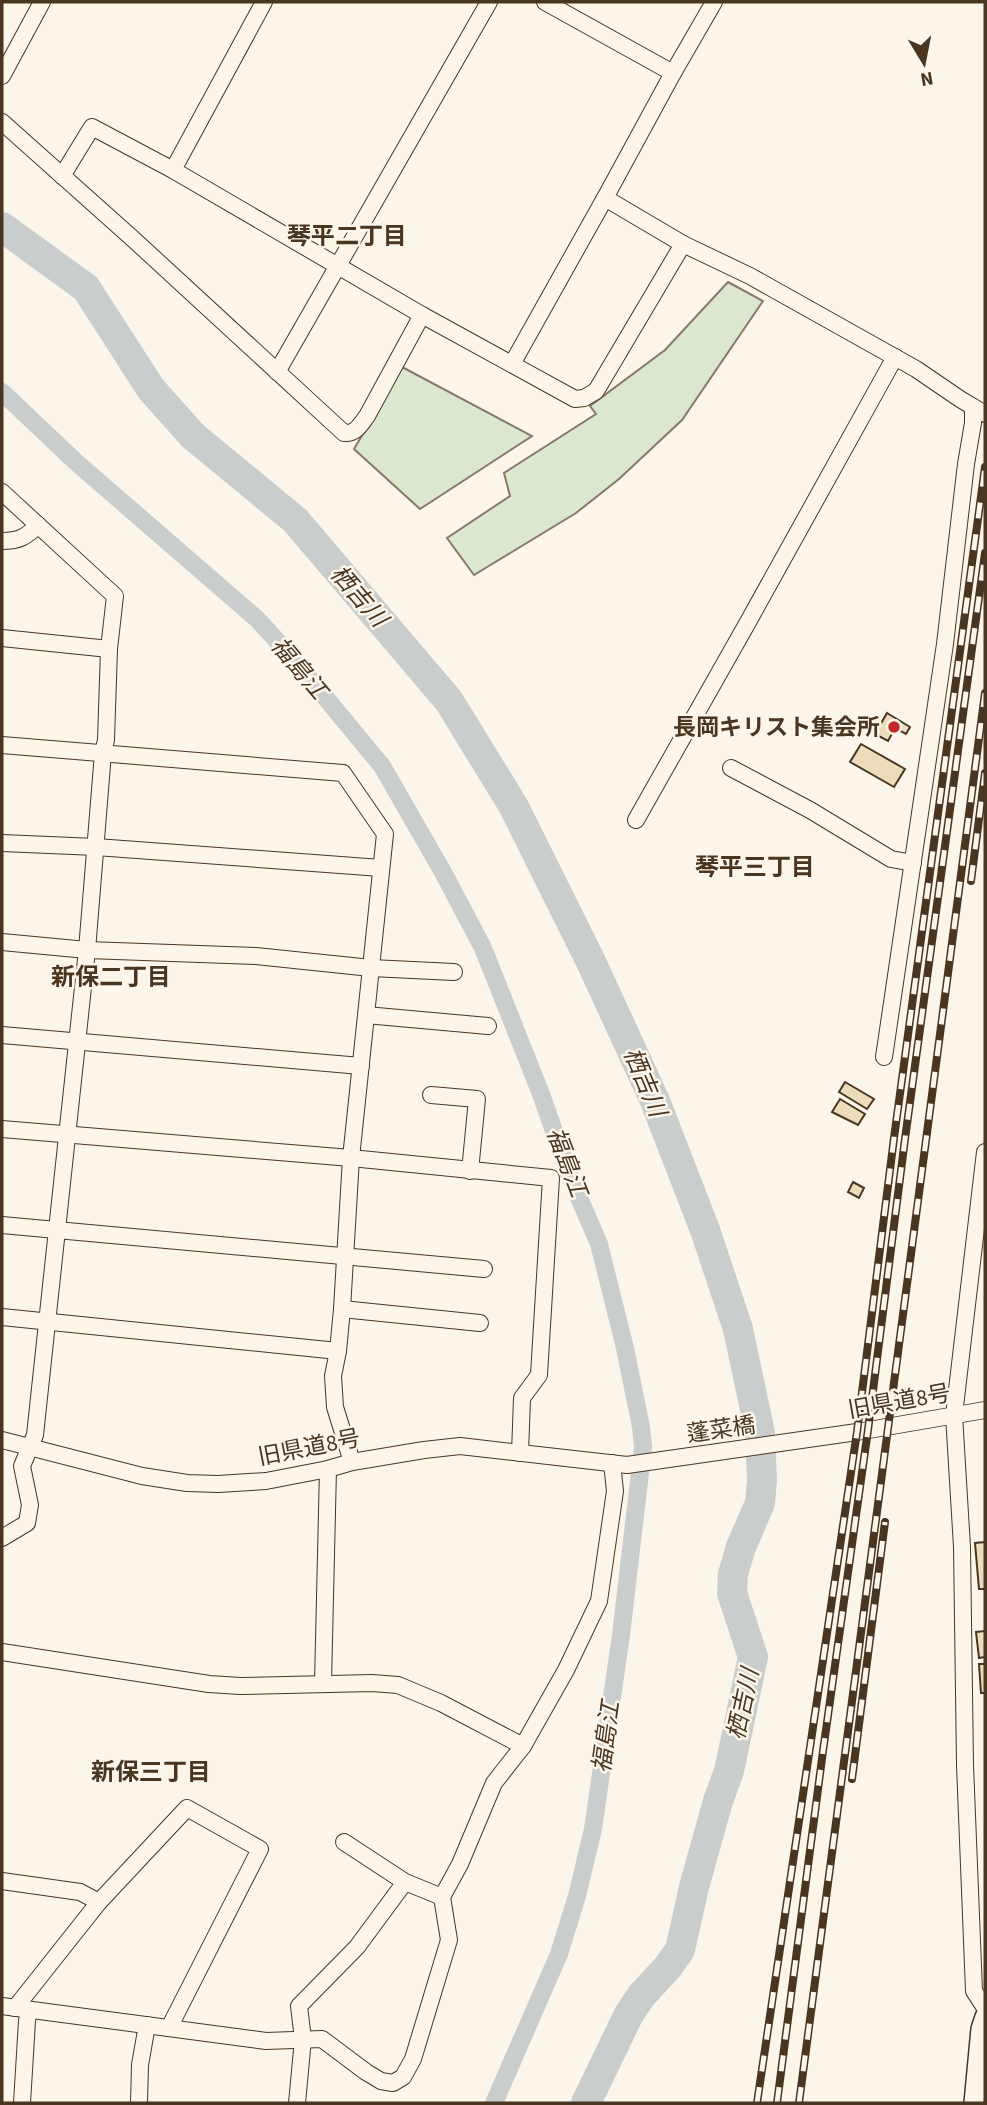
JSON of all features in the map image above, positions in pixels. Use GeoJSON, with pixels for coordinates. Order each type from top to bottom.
{"type":"FeatureCollection","features":[{"type":"Feature","properties":{"kind":"street"},"geometry":{"type":"LineString","coordinates":[[2,76],[42,2]]}},
{"type":"Feature","properties":{"kind":"street"},"geometry":{"type":"LineString","coordinates":[[173,170],[264,2]]}},
{"type":"Feature","properties":{"kind":"street"},"geometry":{"type":"LineString","coordinates":[[277,372],[489,2]]}},
{"type":"Feature","properties":{"kind":"street"},"geometry":{"type":"LineString","coordinates":[[545,2],[673,73]]}},
{"type":"Feature","properties":{"kind":"street"},"geometry":{"type":"LineString","coordinates":[[512,363],[714,2]]}},
{"type":"Feature","properties":{"kind":"street"},"geometry":{"type":"LineString","coordinates":[[2,122],[344,433],[356,430],[367,416],[422,315]]}},
{"type":"Feature","properties":{"kind":"street"},"geometry":{"type":"LineString","coordinates":[[62,176],[92,127],[173,170],[422,315],[575,398],[584,398],[596,391],[683,244]]}},
{"type":"Feature","properties":{"kind":"street"},"geometry":{"type":"LineString","coordinates":[[606,198],[683,244],[750,276],[895,357],[979,410],[973,423],[966,464],[946,644],[884,1057]]}},
{"type":"Feature","properties":{"kind":"street"},"geometry":{"type":"LineString","coordinates":[[636,820],[895,357]]}},
{"type":"Feature","properties":{"kind":"street"},"geometry":{"type":"LineString","coordinates":[[2,492],[115,596],[109,649],[106,740],[58,1231],[35,1435],[22,1466],[30,1505],[27,1523],[2,1538]]}},
{"type":"Feature","properties":{"kind":"street"},"geometry":{"type":"LineString","coordinates":[[2,541],[18,541],[38,525]]}},
{"type":"Feature","properties":{"kind":"street"},"geometry":{"type":"LineString","coordinates":[[2,638],[109,649]]}},
{"type":"Feature","properties":{"kind":"street"},"geometry":{"type":"LineString","coordinates":[[2,745],[343,773],[385,834],[351,1158],[342,1309],[333,1376],[335,1407],[352,1462]]}},
{"type":"Feature","properties":{"kind":"street"},"geometry":{"type":"LineString","coordinates":[[731,768],[810,810],[891,859],[913,863]]}},
{"type":"Feature","properties":{"kind":"street"},"geometry":{"type":"LineString","coordinates":[[2,843],[96,847],[381,868]]}},
{"type":"Feature","properties":{"kind":"street"},"geometry":{"type":"LineString","coordinates":[[2,942],[87,950],[256,956],[371,968],[454,972]]}},
{"type":"Feature","properties":{"kind":"street"},"geometry":{"type":"LineString","coordinates":[[366,1015],[488,1026]]}},
{"type":"Feature","properties":{"kind":"street"},"geometry":{"type":"LineString","coordinates":[[2,1035],[361,1066]]}},
{"type":"Feature","properties":{"kind":"street"},"geometry":{"type":"LineString","coordinates":[[431,1095],[477,1099],[470,1171]]}},
{"type":"Feature","properties":{"kind":"street"},"geometry":{"type":"LineString","coordinates":[[2,1129],[351,1158],[551,1178],[539,1375],[522,1398],[520,1453]]}},
{"type":"Feature","properties":{"kind":"street"},"geometry":{"type":"LineString","coordinates":[[985,1152],[978,1272],[954,1415],[962,1547],[965,1765],[974,1991],[985,2008]]}},
{"type":"Feature","properties":{"kind":"street"},"geometry":{"type":"LineString","coordinates":[[2,1225],[484,1269]]}},
{"type":"Feature","properties":{"kind":"street"},"geometry":{"type":"LineString","coordinates":[[342,1309],[480,1323]]}},
{"type":"Feature","properties":{"kind":"street"},"geometry":{"type":"LineString","coordinates":[[2,1317],[338,1351]]}},
{"type":"Feature","properties":{"kind":"street","name":"旧県道8号"},"geometry":{"type":"LineString","coordinates":[[820,1437],[985,1410]]}},
{"type":"Feature","properties":{"kind":"street","name":"蓬菜橋"},"geometry":{"type":"LineString","coordinates":[[620,1464],[820,1437]]}},
{"type":"Feature","properties":{"kind":"street","name":"旧県道8号"},"geometry":{"type":"LineString","coordinates":[[2,1440],[142,1476],[187,1483],[266,1481],[352,1462],[460,1446],[620,1464]]}},
{"type":"Feature","properties":{"kind":"street"},"geometry":{"type":"LineString","coordinates":[[15,2008],[266,2041],[322,2039],[381,2081],[393,2083],[403,2077],[413,2059],[449,1940],[442,1897],[460,1864],[494,1783],[523,1746],[566,1670],[599,1601],[620,1464]]}},
{"type":"Feature","properties":{"kind":"street"},"geometry":{"type":"LineString","coordinates":[[323,1683],[328,1469]]}},
{"type":"Feature","properties":{"kind":"street"},"geometry":{"type":"LineString","coordinates":[[2,1652],[209,1684],[398,1685],[440,1703],[523,1746]]}},
{"type":"Feature","properties":{"kind":"street"},"geometry":{"type":"LineString","coordinates":[[15,2008],[99,1902],[187,1808],[260,1849],[169,2028]]}},
{"type":"Feature","properties":{"kind":"street"},"geometry":{"type":"LineString","coordinates":[[344,1842],[405,1882],[442,1897]]}},
{"type":"Feature","properties":{"kind":"street"},"geometry":{"type":"LineString","coordinates":[[2,1881],[80,1892],[99,1902]]}},
{"type":"Feature","properties":{"kind":"street"},"geometry":{"type":"LineString","coordinates":[[297,2103],[303,2039],[299,2006],[357,1947],[405,1882]]}},
{"type":"Feature","properties":{"kind":"street"},"geometry":{"type":"LineString","coordinates":[[15,2008],[27,2021],[22,2103]]}},
{"type":"Feature","properties":{"kind":"street"},"geometry":{"type":"LineString","coordinates":[[974,2103],[981,2029],[985,2017]]}},
{"type":"Feature","properties":{"kind":"street"},"geometry":{"type":"LineString","coordinates":[[139,2103],[140,2065],[147,2025]]}},
{"type":"Feature","properties":{"kind":"green space"},"geometry":{"type":"Polygon","coordinates":[[[728,282],[763,301],[682,420],[619,479],[576,513],[474,575],[447,538],[510,496],[504,473],[596,414],[590,406],[665,350],[728,282]]]}},
{"type":"Feature","properties":{"kind":"green space"},"geometry":{"type":"Polygon","coordinates":[[[402,367],[532,436],[420,509],[354,449],[402,367]]]}},
{"type":"Feature","properties":{"kind":"building","name":"長岡キリスト集会所"},"geometry":{"type":"Polygon","coordinates":[[[887,713],[910,727],[906,734],[895,728],[888,741],[875,734],[887,713]]]}},
{"type":"Feature","properties":{"kind":"building"},"geometry":{"type":"Polygon","coordinates":[[[861,744],[905,769],[894,787],[850,762],[861,744]]]}},
{"type":"Feature","properties":{"kind":"building"},"geometry":{"type":"Polygon","coordinates":[[[845,1082],[874,1099],[867,1109],[839,1092],[845,1082]]]}},
{"type":"Feature","properties":{"kind":"building"},"geometry":{"type":"Polygon","coordinates":[[[840,1099],[865,1114],[858,1125],[832,1112],[840,1099]]]}},
{"type":"Feature","properties":{"kind":"building"},"geometry":{"type":"Polygon","coordinates":[[[853,1182],[864,1188],[859,1198],[848,1192],[853,1182]]]}},
{"type":"Feature","properties":{"kind":"building"},"geometry":{"type":"Polygon","coordinates":[[[985,1542],[985,1589],[979,1589],[975,1543],[985,1542]]]}},
{"type":"Feature","properties":{"kind":"building"},"geometry":{"type":"Polygon","coordinates":[[[985,1631],[985,1657],[979,1658],[976,1632],[985,1631]]]}},
{"type":"Feature","properties":{"kind":"building"},"geometry":{"type":"Polygon","coordinates":[[[979,1664],[985,1664],[985,1693],[981,1693],[979,1664]]]}},
{"type":"Feature","properties":{"kind":"waterway","name":"栖吉川"},"geometry":{"type":"LineString","coordinates":[[2,227],[86,288],[151,389],[193,436],[295,520],[449,701],[514,807],[592,964],[655,1101],[705,1230],[738,1329],[760,1433],[762,1480],[760,1503],[741,1547],[733,1574],[732,1593],[753,1657],[729,1771],[694,1887],[680,1950],[629,2014],[586,2103]]}},
{"type":"Feature","properties":{"kind":"waterway","name":"福島江"},"geometry":{"type":"LineString","coordinates":[[2,392],[77,463],[257,619],[382,766],[483,948],[541,1094],[569,1174],[599,1244],[625,1348],[643,1447],[621,1635],[593,1829],[577,1896],[559,1954],[494,2103]]}},
{"type":"Feature","properties":{"kind":"railway"},"geometry":{"type":"LineString","coordinates":[[757,2103],[857,1432],[985,467]]}},
{"type":"Feature","properties":{"kind":"railway"},"geometry":{"type":"LineString","coordinates":[[777,2103],[985,553]]}},
{"type":"Feature","properties":{"kind":"railway"},"geometry":{"type":"LineString","coordinates":[[799,2103],[985,693]]}},
{"type":"Feature","properties":{"kind":"railway"},"geometry":{"type":"LineString","coordinates":[[971,881],[985,773]]}},
{"type":"Feature","properties":{"kind":"railway"},"geometry":{"type":"LineString","coordinates":[[852,1779],[885,1522]]}},
{"type":"Feature","properties":{"kind":"place","name":"長岡キリスト集会所"},"geometry":{"type":"Point","coordinates":[894,727]}},
{"type":"Feature","properties":{"kind":"district","name":"琴平二丁目"},"geometry":{"type":"Point","coordinates":[347,236]}},
{"type":"Feature","properties":{"kind":"district","name":"琴平三丁目"},"geometry":{"type":"Point","coordinates":[755,867]}},
{"type":"Feature","properties":{"kind":"district","name":"新保二丁目"},"geometry":{"type":"Point","coordinates":[111,977]}},
{"type":"Feature","properties":{"kind":"district","name":"新保三丁目"},"geometry":{"type":"Point","coordinates":[151,1772]}}]}
